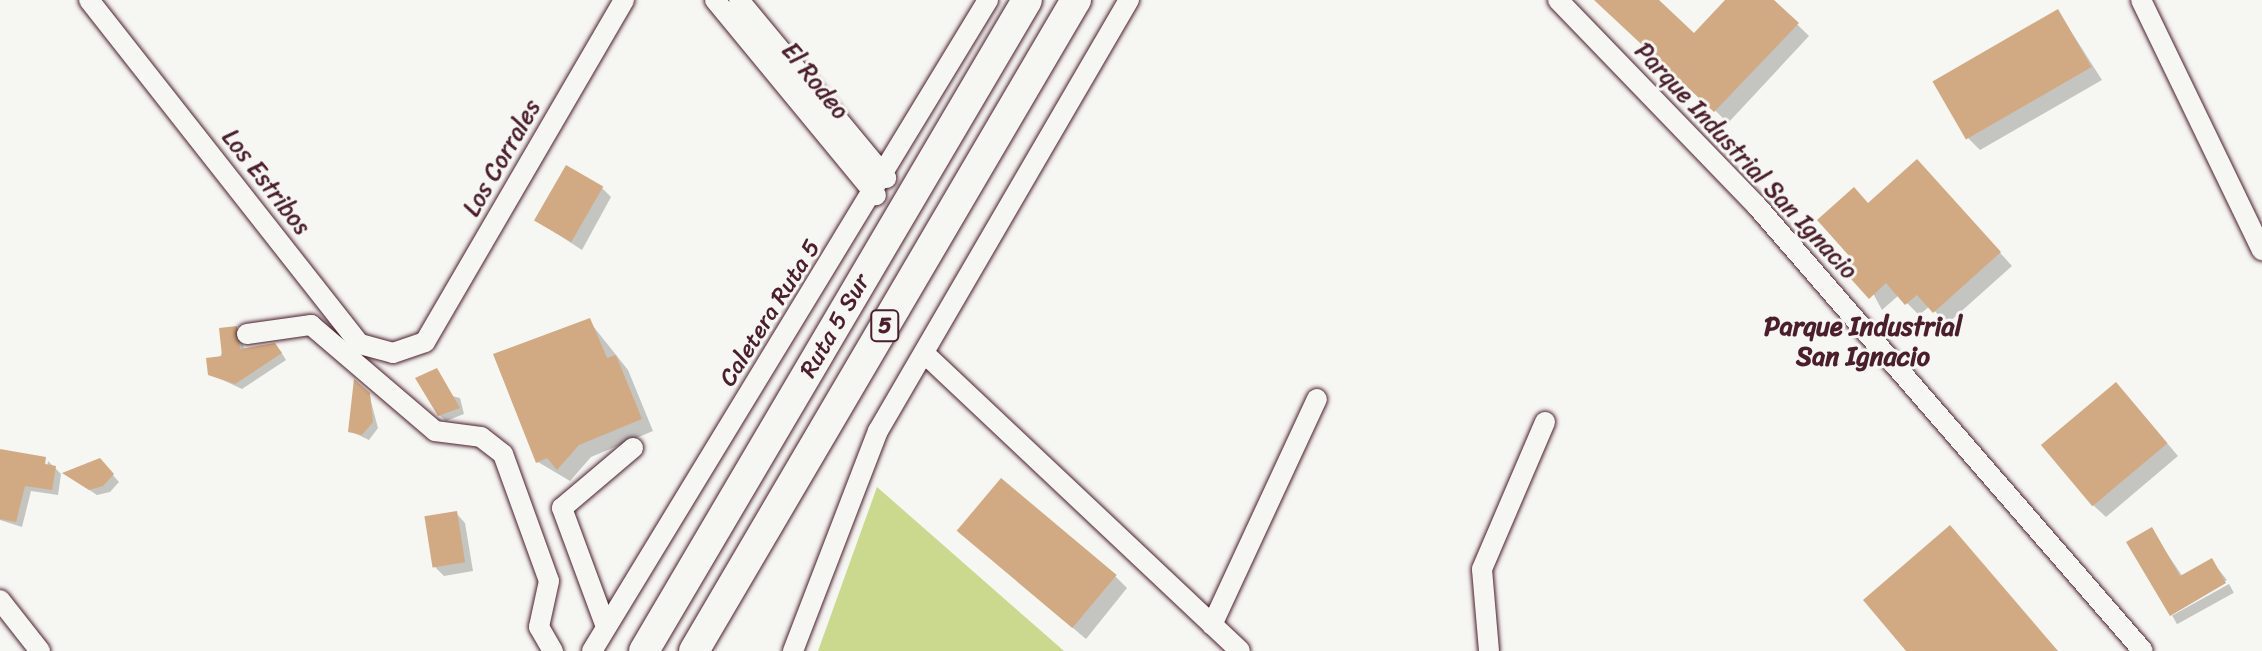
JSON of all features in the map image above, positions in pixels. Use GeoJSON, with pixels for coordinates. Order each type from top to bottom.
{"type":"FeatureCollection","features":[{"type":"Feature","properties":{"kind":"highway","name":"Ruta 5 Sur"},"geometry":{"type":"LineString","coordinates":[[644,651],[1027,0]]}},
{"type":"Feature","properties":{"kind":"highway","name":"Ruta 5 Sur"},"geometry":{"type":"LineString","coordinates":[[694,651],[1076,0]]}},
{"type":"Feature","properties":{"kind":"street","name":"Los Estribos"},"geometry":{"type":"LineString","coordinates":[[89,0],[360,344],[393,353],[425,342]]}},
{"type":"Feature","properties":{"kind":"street","name":"Los Corrales"},"geometry":{"type":"LineString","coordinates":[[425,342],[624,0]]}},
{"type":"Feature","properties":{"kind":"street","name":"El Rodeo"},"geometry":{"type":"LineString","coordinates":[[715,0],[881,187]]}},
{"type":"Feature","properties":{"kind":"street","name":"El Rodeo"},"geometry":{"type":"LineString","coordinates":[[739,0],[881,187]]}},
{"type":"Feature","properties":{"kind":"street"},"geometry":{"type":"LineString","coordinates":[[793,651],[860,469],[1129,0]]}},
{"type":"Feature","properties":{"kind":"street","name":"Parque Industrial San Ignacio"},"geometry":{"type":"LineString","coordinates":[[1558,0],[1746,194],[2143,651]]}},
{"type":"Feature","properties":{"kind":"street"},"geometry":{"type":"LineString","coordinates":[[2141,0],[2262,250]]}},
{"type":"Feature","properties":{"kind":"street","name":"Caletera Ruta 5"},"geometry":{"type":"LineString","coordinates":[[592,651],[881,187],[980,4]]}},
{"type":"Feature","properties":{"kind":"street"},"geometry":{"type":"LineString","coordinates":[[247,334],[311,325],[435,431],[481,437],[503,454],[549,581],[539,627],[553,651]]}},
{"type":"Feature","properties":{"kind":"street"},"geometry":{"type":"LineString","coordinates":[[924,353],[1240,651]]}},
{"type":"Feature","properties":{"kind":"street"},"geometry":{"type":"LineString","coordinates":[[1212,625],[1317,399]]}},
{"type":"Feature","properties":{"kind":"street"},"geometry":{"type":"LineString","coordinates":[[1489,651],[1482,569],[1545,422]]}},
{"type":"Feature","properties":{"kind":"street"},"geometry":{"type":"LineString","coordinates":[[606,627],[562,508],[633,448]]}},
{"type":"Feature","properties":{"kind":"street"},"geometry":{"type":"LineString","coordinates":[[0,600],[40,651]]}},
{"type":"Feature","properties":{"kind":"green space"},"geometry":{"type":"Polygon","coordinates":[[[877,487],[1064,651],[818,651],[877,487]]]}},
{"type":"Feature","properties":{"kind":"building"},"geometry":{"type":"Polygon","coordinates":[[[1594,0],[1659,0],[1694,33],[1725,0],[1774,0],[1799,23],[1714,112],[1594,0]]]}},
{"type":"Feature","properties":{"kind":"building"},"geometry":{"type":"Polygon","coordinates":[[[2058,9],[2092,67],[1966,140],[1932,82],[2058,9]]]}},
{"type":"Feature","properties":{"kind":"building"},"geometry":{"type":"Polygon","coordinates":[[[1917,159],[2001,252],[1933,313],[1917,295],[1905,305],[1886,283],[1869,299],[1841,268],[1851,258],[1817,220],[1854,187],[1868,203],[1917,159]]]}},
{"type":"Feature","properties":{"kind":"building"},"geometry":{"type":"Polygon","coordinates":[[[566,165],[603,186],[571,242],[534,220],[566,165]]]}},
{"type":"Feature","properties":{"kind":"building"},"geometry":{"type":"Polygon","coordinates":[[[590,318],[607,358],[616,355],[642,419],[579,445],[557,470],[547,458],[536,463],[493,354],[590,318]]]}},
{"type":"Feature","properties":{"kind":"building"},"geometry":{"type":"Polygon","coordinates":[[[237,326],[240,349],[275,343],[282,353],[235,384],[208,375],[206,358],[222,356],[219,328],[237,326]]]}},
{"type":"Feature","properties":{"kind":"building"},"geometry":{"type":"Polygon","coordinates":[[[437,368],[460,408],[438,416],[415,378],[437,368]]]}},
{"type":"Feature","properties":{"kind":"building"},"geometry":{"type":"Polygon","coordinates":[[[354,379],[370,393],[373,422],[362,435],[348,432],[354,379]]]}},
{"type":"Feature","properties":{"kind":"building"},"geometry":{"type":"Polygon","coordinates":[[[2116,382],[2167,443],[2092,506],[2041,445],[2116,382]]]}},
{"type":"Feature","properties":{"kind":"building"},"geometry":{"type":"Polygon","coordinates":[[[0,449],[46,457],[45,464],[56,466],[52,490],[25,486],[16,522],[0,519],[0,449]]]}},
{"type":"Feature","properties":{"kind":"building"},"geometry":{"type":"Polygon","coordinates":[[[100,458],[114,474],[103,486],[89,490],[62,473],[100,458]]]}},
{"type":"Feature","properties":{"kind":"building"},"geometry":{"type":"Polygon","coordinates":[[[1001,478],[1117,575],[1072,628],[957,531],[1001,478]]]}},
{"type":"Feature","properties":{"kind":"building"},"geometry":{"type":"Polygon","coordinates":[[[457,511],[465,562],[433,568],[424,516],[457,511]]]}},
{"type":"Feature","properties":{"kind":"building"},"geometry":{"type":"Polygon","coordinates":[[[1950,525],[2058,651],[1906,651],[1863,600],[1950,525]]]}},
{"type":"Feature","properties":{"kind":"building"},"geometry":{"type":"Polygon","coordinates":[[[2152,527],[2180,576],[2212,558],[2226,583],[2170,616],[2126,542],[2152,527]]]}},
{"type":"Feature","properties":{"kind":"district","name":"Parque Industrial San Ignacio"},"geometry":{"type":"Point","coordinates":[1863,342]}}]}
